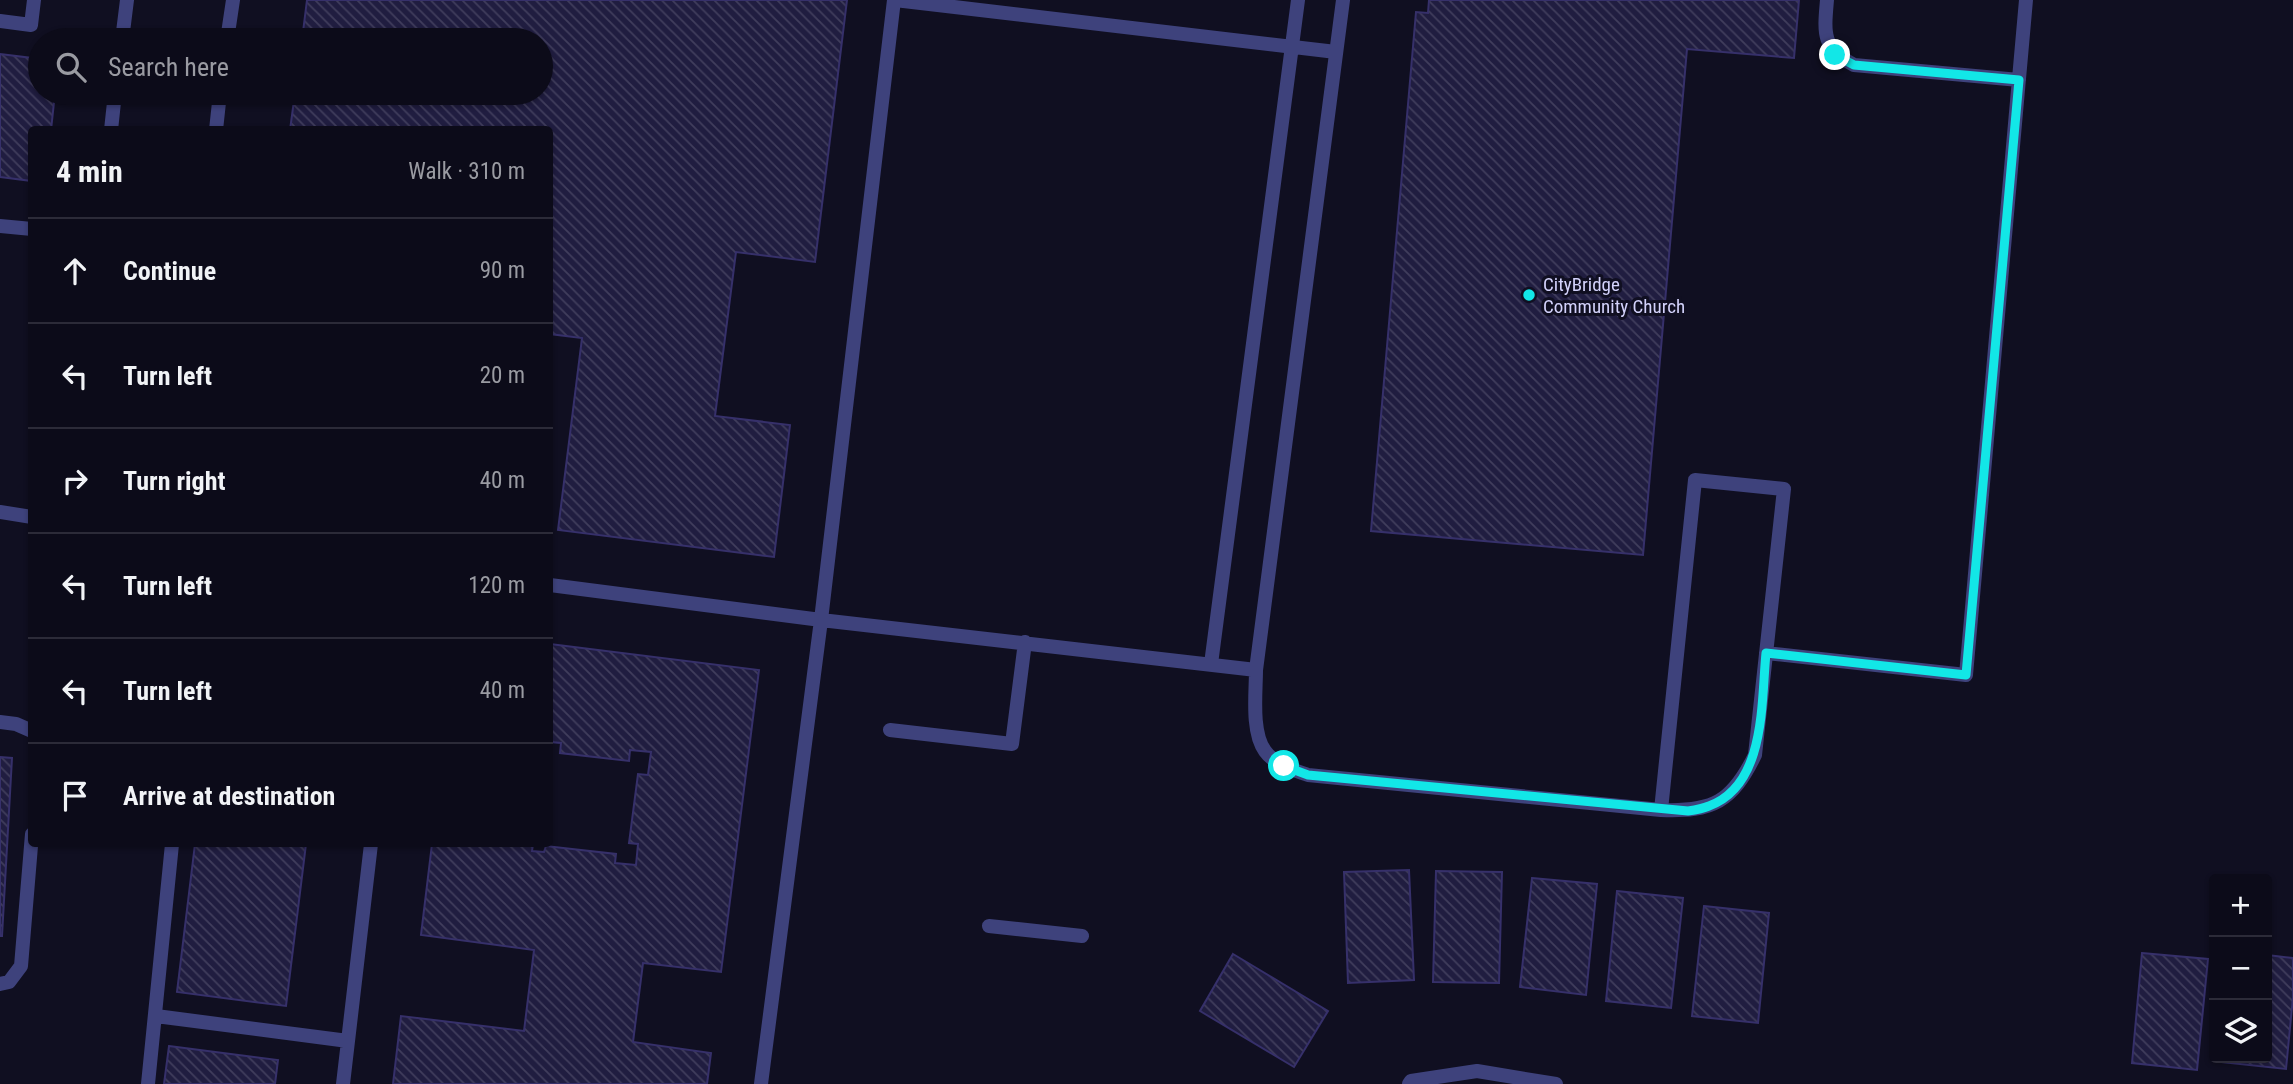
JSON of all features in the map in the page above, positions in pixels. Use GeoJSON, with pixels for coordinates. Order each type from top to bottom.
{"type":"FeatureCollection","features":[{"type":"Feature","properties":{"kind":"street"},"geometry":{"type":"LineString","coordinates":[[0,21],[31,25],[34,0]]}},
{"type":"Feature","properties":{"kind":"street"},"geometry":{"type":"LineString","coordinates":[[124,28],[127,0]]}},
{"type":"Feature","properties":{"kind":"street"},"geometry":{"type":"LineString","coordinates":[[229,28],[233,0]]}},
{"type":"Feature","properties":{"kind":"street"},"geometry":{"type":"LineString","coordinates":[[761,1084],[821,620],[895,0],[1005,7],[1336,52]]}},
{"type":"Feature","properties":{"kind":"street"},"geometry":{"type":"LineString","coordinates":[[1211,664],[1298,0]]}},
{"type":"Feature","properties":{"kind":"street"},"geometry":{"type":"LineString","coordinates":[[1343,0],[1256,670],[1256,724],[1265,751],[1284,766],[1308,775],[1661,810],[1688,811],[1709,806],[1727,796],[1744,778],[1755,755],[1784,489],[1695,480],[1661,810]]}},
{"type":"Feature","properties":{"kind":"street"},"geometry":{"type":"LineString","coordinates":[[1827,0],[1826,38],[1835,55],[1854,65],[2019,80]]}},
{"type":"Feature","properties":{"kind":"street"},"geometry":{"type":"LineString","coordinates":[[1766,653],[1966,675],[2026,0]]}},
{"type":"Feature","properties":{"kind":"street"},"geometry":{"type":"LineString","coordinates":[[111,126],[114,105]]}},
{"type":"Feature","properties":{"kind":"street"},"geometry":{"type":"LineString","coordinates":[[216,126],[219,105]]}},
{"type":"Feature","properties":{"kind":"street"},"geometry":{"type":"LineString","coordinates":[[0,226],[28,229]]}},
{"type":"Feature","properties":{"kind":"street"},"geometry":{"type":"LineString","coordinates":[[0,512],[28,516]]}},
{"type":"Feature","properties":{"kind":"street"},"geometry":{"type":"LineString","coordinates":[[553,585],[821,620],[1256,670]]}},
{"type":"Feature","properties":{"kind":"street"},"geometry":{"type":"LineString","coordinates":[[890,730],[1012,744],[1025,642]]}},
{"type":"Feature","properties":{"kind":"street"},"geometry":{"type":"LineString","coordinates":[[0,722],[16,723],[28,729]]}},
{"type":"Feature","properties":{"kind":"street"},"geometry":{"type":"LineString","coordinates":[[0,984],[9,982],[21,966],[31,847]]}},
{"type":"Feature","properties":{"kind":"street"},"geometry":{"type":"LineString","coordinates":[[148,1084],[172,847]]}},
{"type":"Feature","properties":{"kind":"street"},"geometry":{"type":"LineString","coordinates":[[343,1084],[371,847]]}},
{"type":"Feature","properties":{"kind":"street"},"geometry":{"type":"LineString","coordinates":[[989,926],[1082,936]]}},
{"type":"Feature","properties":{"kind":"street"},"geometry":{"type":"LineString","coordinates":[[156,1016],[348,1041]]}},
{"type":"Feature","properties":{"kind":"street"},"geometry":{"type":"LineString","coordinates":[[1410,1082],[1477,1071],[1556,1084]]}},
{"type":"Feature","properties":{"kind":"building"},"geometry":{"type":"Polygon","coordinates":[[[307,0],[847,0],[815,262],[736,252],[715,416],[790,425],[774,557],[558,530],[582,338],[553,334],[553,126],[291,126],[293,105],[553,105],[553,28],[304,28],[307,0]]]}},
{"type":"Feature","properties":{"kind":"building","name":"CityBridge Community Church"},"geometry":{"type":"Polygon","coordinates":[[[1429,0],[1799,0],[1794,58],[1687,49],[1643,555],[1371,531],[1416,12],[1428,13],[1429,0]]]}},
{"type":"Feature","properties":{"kind":"building"},"geometry":{"type":"Polygon","coordinates":[[[0,54],[28,58],[28,105],[54,105],[51,126],[28,126],[28,180],[0,177],[0,54]]]}},
{"type":"Feature","properties":{"kind":"building"},"geometry":{"type":"Polygon","coordinates":[[[553,644],[759,670],[721,972],[643,963],[633,1042],[711,1053],[707,1084],[393,1084],[401,1016],[524,1031],[534,950],[421,935],[432,847],[533,847],[532,851],[544,852],[546,847],[553,847],[616,854],[615,863],[636,865],[638,844],[629,843],[638,774],[648,775],[651,752],[630,750],[629,761],[560,753],[561,743],[553,742],[553,644]]]}},
{"type":"Feature","properties":{"kind":"building"},"geometry":{"type":"Polygon","coordinates":[[[0,757],[12,758],[2,936],[0,936],[0,757]]]}},
{"type":"Feature","properties":{"kind":"building"},"geometry":{"type":"Polygon","coordinates":[[[195,847],[306,847],[286,1006],[177,992],[195,847]]]}},
{"type":"Feature","properties":{"kind":"building"},"geometry":{"type":"Polygon","coordinates":[[[1409,870],[1414,980],[1348,983],[1344,872],[1409,870]]]}},
{"type":"Feature","properties":{"kind":"building"},"geometry":{"type":"Polygon","coordinates":[[[1436,871],[1502,872],[1499,983],[1433,982],[1436,871]]]}},
{"type":"Feature","properties":{"kind":"building"},"geometry":{"type":"Polygon","coordinates":[[[1532,878],[1597,884],[1586,995],[1520,987],[1532,878]]]}},
{"type":"Feature","properties":{"kind":"building"},"geometry":{"type":"Polygon","coordinates":[[[1617,891],[1683,898],[1671,1008],[1606,1001],[1617,891]]]}},
{"type":"Feature","properties":{"kind":"building"},"geometry":{"type":"Polygon","coordinates":[[[1704,906],[1769,913],[1758,1023],[1692,1016],[1704,906]]]}},
{"type":"Feature","properties":{"kind":"building"},"geometry":{"type":"Polygon","coordinates":[[[2142,953],[2208,959],[2197,1070],[2132,1063],[2142,953]]]}},
{"type":"Feature","properties":{"kind":"building"},"geometry":{"type":"Polygon","coordinates":[[[1233,954],[1328,1011],[1294,1067],[1200,1011],[1233,954]]]}},
{"type":"Feature","properties":{"kind":"building"},"geometry":{"type":"Polygon","coordinates":[[[2272,956],[2293,958],[2293,997],[2286,1069],[2229,1063],[2272,1063],[2272,956]]]}},
{"type":"Feature","properties":{"kind":"building"},"geometry":{"type":"Polygon","coordinates":[[[169,1046],[278,1060],[275,1084],[164,1084],[169,1046]]]}},
{"type":"Feature","properties":{"kind":"place","name":"CityBridge Community Church"},"geometry":{"type":"Point","coordinates":[1529,295]}},
{"type":"Feature","properties":{"kind":"route"},"geometry":{"type":"LineString","coordinates":[[1284,766],[1308,775],[1688,811],[1709,806],[1727,796],[1744,778],[1755,755],[1766,653],[1966,675],[2019,80],[1854,65],[1835,55]]}}]}
